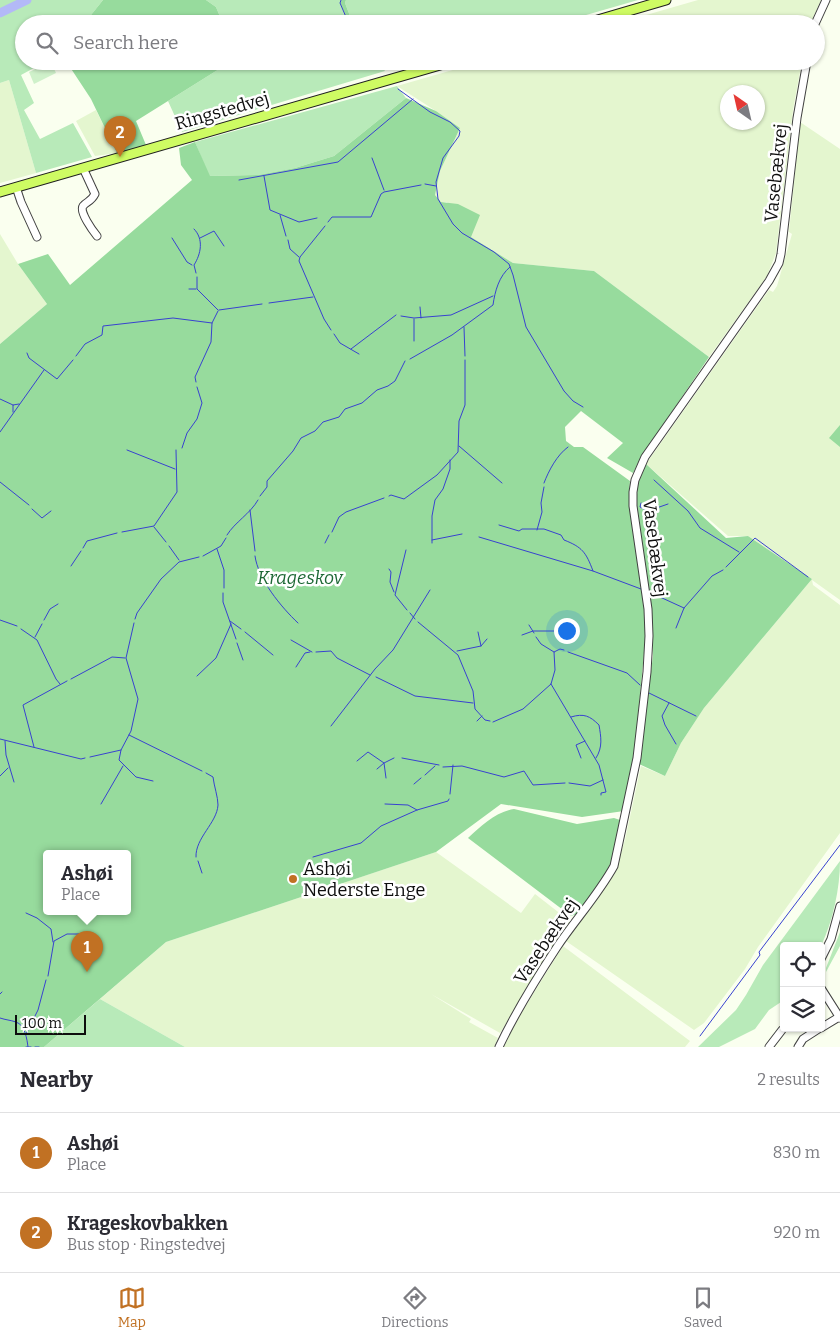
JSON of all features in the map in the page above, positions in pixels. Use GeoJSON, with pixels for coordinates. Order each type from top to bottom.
{"type":"FeatureCollection","features":[{"type":"Feature","properties":{"kind":"main road"},"geometry":{"type":"LineString","coordinates":[[615,15],[666,0]]}},
{"type":"Feature","properties":{"kind":"main road","name":"Ringstedvej"},"geometry":{"type":"LineString","coordinates":[[0,192],[423,70]]}},
{"type":"Feature","properties":{"kind":"street"},"geometry":{"type":"LineString","coordinates":[[819,15],[826,0]]}},
{"type":"Feature","properties":{"kind":"street","name":"Vasebækvej"},"geometry":{"type":"LineString","coordinates":[[499,1047],[521,1006],[557,947],[606,881],[614,866],[637,758],[649,636],[648,609],[633,506],[634,480],[645,457],[769,281],[779,263],[785,228],[797,118],[805,70]]}},
{"type":"Feature","properties":{"kind":"street"},"geometry":{"type":"LineString","coordinates":[[82,168],[95,194],[92,201],[83,206],[82,209],[84,216],[97,236]]}},
{"type":"Feature","properties":{"kind":"street"},"geometry":{"type":"LineString","coordinates":[[16,187],[37,237]]}},
{"type":"Feature","properties":{"kind":"street"},"geometry":{"type":"LineString","coordinates":[[825,951],[831,939],[840,906]]}},
{"type":"Feature","properties":{"kind":"street"},"geometry":{"type":"LineString","coordinates":[[825,994],[840,1017],[825,1026]]}},
{"type":"Feature","properties":{"kind":"street"},"geometry":{"type":"LineString","coordinates":[[769,1047],[780,1032]]}},
{"type":"Feature","properties":{"kind":"street"},"geometry":{"type":"LineString","coordinates":[[798,1047],[803,1039],[814,1032]]}},
{"type":"Feature","properties":{"kind":"green space"},"geometry":{"type":"Polygon","coordinates":[[[0,0],[103,0],[91,15],[15,15],[15,70],[30,70],[21,75],[34,103],[24,110],[40,139],[73,123],[92,157],[36,173],[9,80],[0,83],[0,0]]]}},
{"type":"Feature","properties":{"kind":"green space"},"geometry":{"type":"Polygon","coordinates":[[[103,0],[206,0],[216,7],[219,15],[91,15],[103,0]]]}},
{"type":"Feature","properties":{"kind":"green space"},"geometry":{"type":"Polygon","coordinates":[[[206,0],[341,0],[340,3],[345,15],[219,15],[216,7],[206,0]]]}},
{"type":"Feature","properties":{"kind":"green space"},"geometry":{"type":"Polygon","coordinates":[[[341,0],[346,0],[345,3],[350,15],[345,15],[340,3],[341,0]]]}},
{"type":"Feature","properties":{"kind":"green space"},"geometry":{"type":"Polygon","coordinates":[[[346,0],[638,0],[586,15],[350,15],[345,3],[346,0]]]}},
{"type":"Feature","properties":{"kind":"green space"},"geometry":{"type":"Polygon","coordinates":[[[698,0],[821,0],[814,15],[646,15],[698,0]]]}},
{"type":"Feature","properties":{"kind":"green space"},"geometry":{"type":"Polygon","coordinates":[[[33,70],[55,70],[56,73],[34,84],[29,72],[33,70]]]}},
{"type":"Feature","properties":{"kind":"green space"},"geometry":{"type":"Polygon","coordinates":[[[72,70],[218,70],[136,121],[146,145],[117,153],[91,99],[72,70]]]}},
{"type":"Feature","properties":{"kind":"green space"},"geometry":{"type":"Polygon","coordinates":[[[218,70],[385,71],[182,132],[168,101],[218,70]]]}},
{"type":"Feature","properties":{"kind":"green space"},"geometry":{"type":"Polygon","coordinates":[[[453,70],[800,70],[793,110],[776,253],[767,276],[709,357],[594,271],[513,263],[471,237],[447,202],[441,202],[435,195],[440,171],[460,128],[397,86],[453,70]]]}},
{"type":"Feature","properties":{"kind":"green space"},"geometry":{"type":"Polygon","coordinates":[[[9,80],[36,173],[0,183],[0,83],[9,80]]]}},
{"type":"Feature","properties":{"kind":"green space"},"geometry":{"type":"Polygon","coordinates":[[[397,86],[406,98],[334,156],[295,168],[258,175],[209,176],[195,142],[397,86]]]}},
{"type":"Feature","properties":{"kind":"green space","name":"Krageskov"},"geometry":{"type":"Polygon","coordinates":[[[406,98],[436,111],[460,128],[440,171],[435,195],[441,202],[458,204],[480,215],[471,237],[513,263],[594,271],[709,357],[642,456],[633,473],[607,458],[623,443],[581,411],[565,427],[566,441],[574,447],[583,447],[630,481],[629,495],[632,523],[645,611],[645,642],[634,761],[624,811],[582,817],[501,804],[436,852],[166,942],[44,1047],[0,1047],[0,344],[47,304],[18,264],[48,254],[70,285],[192,180],[181,165],[179,148],[195,142],[210,176],[258,175],[295,168],[334,156],[406,98]]]}},
{"type":"Feature","properties":{"kind":"green space"},"geometry":{"type":"Polygon","coordinates":[[[96,110],[117,153],[95,156],[76,121],[96,110]]]}},
{"type":"Feature","properties":{"kind":"green space"},"geometry":{"type":"Polygon","coordinates":[[[800,122],[840,149],[840,600],[812,580],[813,585],[840,605],[840,833],[758,947],[745,969],[704,1023],[694,1030],[566,941],[615,871],[625,840],[641,766],[665,776],[681,743],[704,708],[812,579],[748,536],[728,536],[646,464],[769,290],[773,292],[777,286],[792,234],[789,232],[800,122]]]}},
{"type":"Feature","properties":{"kind":"green space"},"geometry":{"type":"Polygon","coordinates":[[[0,234],[18,264],[47,304],[0,344],[0,234]]]}},
{"type":"Feature","properties":{"kind":"green space"},"geometry":{"type":"Polygon","coordinates":[[[840,425],[840,447],[829,438],[840,425]]]}},
{"type":"Feature","properties":{"kind":"green space"},"geometry":{"type":"Polygon","coordinates":[[[646,464],[726,538],[748,536],[812,579],[704,708],[681,743],[665,776],[639,764],[653,656],[651,611],[636,506],[638,483],[646,464]]]}},
{"type":"Feature","properties":{"kind":"green space"},"geometry":{"type":"Polygon","coordinates":[[[514,809],[577,824],[614,818],[620,820],[613,858],[602,881],[577,914],[571,916],[468,838],[495,816],[514,809]]]}},
{"type":"Feature","properties":{"kind":"green space"},"geometry":{"type":"Polygon","coordinates":[[[436,852],[521,913],[535,894],[571,922],[500,1033],[431,994],[471,1019],[469,1022],[498,1038],[494,1047],[185,1047],[100,999],[166,942],[436,852]]]}},
{"type":"Feature","properties":{"kind":"green space"},"geometry":{"type":"Polygon","coordinates":[[[840,861],[835,904],[823,942],[780,942],[840,861]]]}},
{"type":"Feature","properties":{"kind":"green space"},"geometry":{"type":"Polygon","coordinates":[[[840,932],[840,946],[826,972],[826,968],[840,932]]]}},
{"type":"Feature","properties":{"kind":"green space"},"geometry":{"type":"Polygon","coordinates":[[[780,942],[780,1003],[769,1010],[755,1029],[719,1047],[698,1047],[736,1010],[763,965],[780,942]]]}},
{"type":"Feature","properties":{"kind":"green space"},"geometry":{"type":"Polygon","coordinates":[[[563,946],[690,1041],[685,1047],[502,1047],[563,946]]]}},
{"type":"Feature","properties":{"kind":"green space"},"geometry":{"type":"Polygon","coordinates":[[[100,999],[185,1047],[44,1047],[100,999]]]}},
{"type":"Feature","properties":{"kind":"waterway"},"geometry":{"type":"LineString","coordinates":[[0,13],[27,0]]}},
{"type":"Feature","properties":{"kind":"waterway"},"geometry":{"type":"LineString","coordinates":[[341,0],[340,3],[345,15]]}},
{"type":"Feature","properties":{"kind":"waterway"},"geometry":{"type":"LineString","coordinates":[[398,89],[430,112],[450,122],[460,131],[459,136],[443,158],[436,182],[438,199],[453,224],[462,233],[494,252],[509,264],[526,327],[564,391],[573,401],[583,407]]}},
{"type":"Feature","properties":{"kind":"waterway"},"geometry":{"type":"LineString","coordinates":[[239,180],[338,162],[413,99]]}},
{"type":"Feature","properties":{"kind":"waterway"},"geometry":{"type":"LineString","coordinates":[[372,158],[384,190]]}},
{"type":"Feature","properties":{"kind":"waterway"},"geometry":{"type":"LineString","coordinates":[[264,176],[270,210],[299,222],[317,218]]}},
{"type":"Feature","properties":{"kind":"waterway"},"geometry":{"type":"LineString","coordinates":[[425,184],[436,186]]}},
{"type":"Feature","properties":{"kind":"waterway"},"geometry":{"type":"LineString","coordinates":[[328,222],[332,217],[371,217],[381,194],[384,192],[421,185]]}},
{"type":"Feature","properties":{"kind":"waterway"},"geometry":{"type":"LineString","coordinates":[[280,215],[286,236]]}},
{"type":"Feature","properties":{"kind":"waterway"},"geometry":{"type":"LineString","coordinates":[[325,226],[300,257],[299,261],[324,319],[331,330]]}},
{"type":"Feature","properties":{"kind":"waterway"},"geometry":{"type":"LineString","coordinates":[[194,229],[200,242],[200,251],[194,265],[196,273]]}},
{"type":"Feature","properties":{"kind":"waterway"},"geometry":{"type":"LineString","coordinates":[[200,238],[214,231],[224,246]]}},
{"type":"Feature","properties":{"kind":"waterway"},"geometry":{"type":"LineString","coordinates":[[172,238],[187,262],[192,265]]}},
{"type":"Feature","properties":{"kind":"waterway"},"geometry":{"type":"LineString","coordinates":[[288,240],[290,249],[299,257]]}},
{"type":"Feature","properties":{"kind":"waterway"},"geometry":{"type":"LineString","coordinates":[[410,359],[452,335],[493,305],[498,284],[510,267]]}},
{"type":"Feature","properties":{"kind":"waterway"},"geometry":{"type":"LineString","coordinates":[[197,277],[197,289],[218,310]]}},
{"type":"Feature","properties":{"kind":"waterway"},"geometry":{"type":"LineString","coordinates":[[189,289],[196,289]]}},
{"type":"Feature","properties":{"kind":"waterway"},"geometry":{"type":"LineString","coordinates":[[401,316],[414,318],[451,315],[493,296]]}},
{"type":"Feature","properties":{"kind":"waterway"},"geometry":{"type":"LineString","coordinates":[[269,303],[313,297]]}},
{"type":"Feature","properties":{"kind":"waterway"},"geometry":{"type":"LineString","coordinates":[[219,310],[262,304]]}},
{"type":"Feature","properties":{"kind":"waterway"},"geometry":{"type":"LineString","coordinates":[[420,307],[421,318]]}},
{"type":"Feature","properties":{"kind":"waterway"},"geometry":{"type":"LineString","coordinates":[[196,382],[195,377],[211,342],[212,323],[218,311]]}},
{"type":"Feature","properties":{"kind":"waterway"},"geometry":{"type":"LineString","coordinates":[[351,349],[396,315]]}},
{"type":"Feature","properties":{"kind":"waterway"},"geometry":{"type":"LineString","coordinates":[[76,356],[85,344],[102,335],[103,326],[173,318],[212,323]]}},
{"type":"Feature","properties":{"kind":"waterway"},"geometry":{"type":"LineString","coordinates":[[414,319],[414,341]]}},
{"type":"Feature","properties":{"kind":"waterway"},"geometry":{"type":"LineString","coordinates":[[464,327],[465,356]]}},
{"type":"Feature","properties":{"kind":"waterway"},"geometry":{"type":"LineString","coordinates":[[334,334],[340,343],[359,354]]}},
{"type":"Feature","properties":{"kind":"waterway"},"geometry":{"type":"LineString","coordinates":[[27,353],[29,358],[57,379],[73,360]]}},
{"type":"Feature","properties":{"kind":"waterway"},"geometry":{"type":"LineString","coordinates":[[389,496],[404,499],[437,475],[458,452],[459,421],[465,405],[465,360]]}},
{"type":"Feature","properties":{"kind":"waterway"},"geometry":{"type":"LineString","coordinates":[[260,496],[267,487],[267,481],[293,451],[301,438],[315,431],[323,422],[339,417],[345,409],[362,403],[377,390],[395,381],[405,361]]}},
{"type":"Feature","properties":{"kind":"waterway"},"geometry":{"type":"LineString","coordinates":[[0,432],[44,370]]}},
{"type":"Feature","properties":{"kind":"waterway"},"geometry":{"type":"LineString","coordinates":[[182,448],[187,433],[197,419],[202,403],[197,387]]}},
{"type":"Feature","properties":{"kind":"waterway"},"geometry":{"type":"LineString","coordinates":[[0,399],[13,405]]}},
{"type":"Feature","properties":{"kind":"waterway"},"geometry":{"type":"LineString","coordinates":[[13,412],[13,405],[19,404]]}},
{"type":"Feature","properties":{"kind":"waterway"},"geometry":{"type":"LineString","coordinates":[[459,446],[502,483]]}},
{"type":"Feature","properties":{"kind":"waterway"},"geometry":{"type":"LineString","coordinates":[[544,483],[554,463],[568,447]]}},
{"type":"Feature","properties":{"kind":"waterway"},"geometry":{"type":"LineString","coordinates":[[127,450],[175,469]]}},
{"type":"Feature","properties":{"kind":"waterway"},"geometry":{"type":"LineString","coordinates":[[122,532],[154,526],[177,492],[176,450]]}},
{"type":"Feature","properties":{"kind":"waterway"},"geometry":{"type":"LineString","coordinates":[[432,543],[432,516],[435,500],[443,489],[450,469],[450,460]]}},
{"type":"Feature","properties":{"kind":"waterway"},"geometry":{"type":"LineString","coordinates":[[654,480],[688,511],[700,528],[739,552]]}},
{"type":"Feature","properties":{"kind":"waterway"},"geometry":{"type":"LineString","coordinates":[[0,482],[29,505]]}},
{"type":"Feature","properties":{"kind":"waterway"},"geometry":{"type":"LineString","coordinates":[[537,530],[542,512],[541,503],[544,487]]}},
{"type":"Feature","properties":{"kind":"waterway"},"geometry":{"type":"LineString","coordinates":[[332,532],[339,517],[346,512],[384,498]]}},
{"type":"Feature","properties":{"kind":"waterway"},"geometry":{"type":"LineString","coordinates":[[227,535],[258,500]]}},
{"type":"Feature","properties":{"kind":"waterway"},"geometry":{"type":"LineString","coordinates":[[641,503],[640,507],[648,511],[668,504]]}},
{"type":"Feature","properties":{"kind":"waterway"},"geometry":{"type":"LineString","coordinates":[[32,509],[42,518],[51,511]]}},
{"type":"Feature","properties":{"kind":"waterway"},"geometry":{"type":"LineString","coordinates":[[250,510],[255,551]]}},
{"type":"Feature","properties":{"kind":"waterway"},"geometry":{"type":"LineString","coordinates":[[651,510],[651,539]]}},
{"type":"Feature","properties":{"kind":"waterway"},"geometry":{"type":"LineString","coordinates":[[499,525],[519,531],[522,529],[544,529],[561,535],[564,540],[583,551],[593,571]]}},
{"type":"Feature","properties":{"kind":"waterway"},"geometry":{"type":"LineString","coordinates":[[154,527],[166,542]]}},
{"type":"Feature","properties":{"kind":"waterway"},"geometry":{"type":"LineString","coordinates":[[83,548],[87,541],[117,533]]}},
{"type":"Feature","properties":{"kind":"waterway"},"geometry":{"type":"LineString","coordinates":[[432,540],[462,534]]}},
{"type":"Feature","properties":{"kind":"waterway"},"geometry":{"type":"LineString","coordinates":[[325,543],[329,535]]}},
{"type":"Feature","properties":{"kind":"waterway"},"geometry":{"type":"LineString","coordinates":[[479,537],[593,571],[641,589]]}},
{"type":"Feature","properties":{"kind":"waterway"},"geometry":{"type":"LineString","coordinates":[[203,556],[221,546],[226,538]]}},
{"type":"Feature","properties":{"kind":"waterway"},"geometry":{"type":"LineString","coordinates":[[726,567],[755,538],[808,577]]}},
{"type":"Feature","properties":{"kind":"waterway"},"geometry":{"type":"LineString","coordinates":[[169,546],[179,560]]}},
{"type":"Feature","properties":{"kind":"waterway"},"geometry":{"type":"LineString","coordinates":[[217,549],[224,570],[224,588]]}},
{"type":"Feature","properties":{"kind":"waterway"},"geometry":{"type":"LineString","coordinates":[[406,550],[395,595],[407,610]]}},
{"type":"Feature","properties":{"kind":"waterway"},"geometry":{"type":"LineString","coordinates":[[71,566],[81,551]]}},
{"type":"Feature","properties":{"kind":"waterway"},"geometry":{"type":"LineString","coordinates":[[255,556],[265,583],[298,623]]}},
{"type":"Feature","properties":{"kind":"waterway"},"geometry":{"type":"LineString","coordinates":[[135,619],[137,613],[161,579],[179,562],[199,557]]}},
{"type":"Feature","properties":{"kind":"waterway"},"geometry":{"type":"LineString","coordinates":[[389,569],[391,572],[390,582],[394,592]]}},
{"type":"Feature","properties":{"kind":"waterway"},"geometry":{"type":"LineString","coordinates":[[676,628],[684,608],[712,576],[723,570]]}},
{"type":"Feature","properties":{"kind":"waterway"},"geometry":{"type":"LineString","coordinates":[[331,726],[375,669],[393,650],[430,590]]}},
{"type":"Feature","properties":{"kind":"waterway"},"geometry":{"type":"LineString","coordinates":[[649,592],[684,608]]}},
{"type":"Feature","properties":{"kind":"waterway"},"geometry":{"type":"LineString","coordinates":[[223,593],[223,602],[236,639]]}},
{"type":"Feature","properties":{"kind":"waterway"},"geometry":{"type":"LineString","coordinates":[[44,620],[50,609],[58,604]]}},
{"type":"Feature","properties":{"kind":"waterway"},"geometry":{"type":"LineString","coordinates":[[410,613],[415,619]]}},
{"type":"Feature","properties":{"kind":"waterway"},"geometry":{"type":"LineString","coordinates":[[0,620],[17,626]]}},
{"type":"Feature","properties":{"kind":"waterway"},"geometry":{"type":"LineString","coordinates":[[230,621],[241,629]]}},
{"type":"Feature","properties":{"kind":"waterway"},"geometry":{"type":"LineString","coordinates":[[418,622],[458,655],[473,691],[475,709],[485,720],[490,721]]}},
{"type":"Feature","properties":{"kind":"waterway"},"geometry":{"type":"LineString","coordinates":[[134,623],[126,658],[138,699],[131,731],[121,750],[119,760],[136,777],[153,781]]}},
{"type":"Feature","properties":{"kind":"waterway"},"geometry":{"type":"LineString","coordinates":[[35,637],[42,624]]}},
{"type":"Feature","properties":{"kind":"waterway"},"geometry":{"type":"LineString","coordinates":[[197,676],[216,658],[231,624]]}},
{"type":"Feature","properties":{"kind":"waterway"},"geometry":{"type":"LineString","coordinates":[[529,625],[534,633]]}},
{"type":"Feature","properties":{"kind":"waterway"},"geometry":{"type":"LineString","coordinates":[[21,629],[37,640],[60,684]]}},
{"type":"Feature","properties":{"kind":"waterway"},"geometry":{"type":"LineString","coordinates":[[522,635],[533,631],[575,631]]}},
{"type":"Feature","properties":{"kind":"waterway"},"geometry":{"type":"LineString","coordinates":[[245,632],[273,655]]}},
{"type":"Feature","properties":{"kind":"waterway"},"geometry":{"type":"LineString","coordinates":[[478,632],[481,646]]}},
{"type":"Feature","properties":{"kind":"waterway"},"geometry":{"type":"LineString","coordinates":[[536,637],[541,644],[554,652]]}},
{"type":"Feature","properties":{"kind":"waterway"},"geometry":{"type":"LineString","coordinates":[[457,651],[481,646],[487,639]]}},
{"type":"Feature","properties":{"kind":"waterway"},"geometry":{"type":"LineString","coordinates":[[291,640],[312,652]]}},
{"type":"Feature","properties":{"kind":"waterway"},"geometry":{"type":"LineString","coordinates":[[237,643],[243,660]]}},
{"type":"Feature","properties":{"kind":"waterway"},"geometry":{"type":"LineString","coordinates":[[493,722],[523,709],[551,684],[555,670],[554,652],[560,649],[564,650]]}},
{"type":"Feature","properties":{"kind":"waterway"},"geometry":{"type":"LineString","coordinates":[[316,652],[331,651],[337,658],[370,675]]}},
{"type":"Feature","properties":{"kind":"waterway"},"geometry":{"type":"LineString","coordinates":[[296,667],[305,653],[310,652]]}},
{"type":"Feature","properties":{"kind":"waterway"},"geometry":{"type":"LineString","coordinates":[[568,652],[627,673],[640,685]]}},
{"type":"Feature","properties":{"kind":"waterway"},"geometry":{"type":"LineString","coordinates":[[71,679],[112,657],[125,658]]}},
{"type":"Feature","properties":{"kind":"waterway"},"geometry":{"type":"LineString","coordinates":[[376,677],[415,696],[473,703]]}},
{"type":"Feature","properties":{"kind":"waterway"},"geometry":{"type":"LineString","coordinates":[[34,747],[23,705],[67,681]]}},
{"type":"Feature","properties":{"kind":"waterway"},"geometry":{"type":"LineString","coordinates":[[551,684],[599,765],[606,792],[601,793],[601,795]]}},
{"type":"Feature","properties":{"kind":"waterway"},"geometry":{"type":"LineString","coordinates":[[649,693],[696,716]]}},
{"type":"Feature","properties":{"kind":"waterway"},"geometry":{"type":"LineString","coordinates":[[669,703],[662,716],[676,744]]}},
{"type":"Feature","properties":{"kind":"waterway"},"geometry":{"type":"LineString","coordinates":[[477,721],[482,716]]}},
{"type":"Feature","properties":{"kind":"waterway"},"geometry":{"type":"LineString","coordinates":[[571,717],[586,716],[593,719],[599,725],[601,746],[596,758]]}},
{"type":"Feature","properties":{"kind":"waterway"},"geometry":{"type":"LineString","coordinates":[[129,735],[202,771]]}},
{"type":"Feature","properties":{"kind":"waterway"},"geometry":{"type":"LineString","coordinates":[[0,739],[81,759],[85,758]]}},
{"type":"Feature","properties":{"kind":"waterway"},"geometry":{"type":"LineString","coordinates":[[5,741],[6,755],[14,782]]}},
{"type":"Feature","properties":{"kind":"waterway"},"geometry":{"type":"LineString","coordinates":[[581,758],[576,745],[585,741]]}},
{"type":"Feature","properties":{"kind":"waterway"},"geometry":{"type":"LineString","coordinates":[[90,757],[121,750]]}},
{"type":"Feature","properties":{"kind":"waterway"},"geometry":{"type":"LineString","coordinates":[[357,761],[368,752],[384,763],[386,778]]}},
{"type":"Feature","properties":{"kind":"waterway"},"geometry":{"type":"LineString","coordinates":[[377,769],[394,758]]}},
{"type":"Feature","properties":{"kind":"waterway"},"geometry":{"type":"LineString","coordinates":[[402,758],[439,765]]}},
{"type":"Feature","properties":{"kind":"waterway"},"geometry":{"type":"LineString","coordinates":[[450,794],[453,765]]}},
{"type":"Feature","properties":{"kind":"waterway"},"geometry":{"type":"LineString","coordinates":[[101,804],[123,766]]}},
{"type":"Feature","properties":{"kind":"waterway"},"geometry":{"type":"LineString","coordinates":[[425,775],[435,766]]}},
{"type":"Feature","properties":{"kind":"waterway"},"geometry":{"type":"LineString","coordinates":[[443,767],[462,766],[504,777],[524,771],[533,785],[565,783]]}},
{"type":"Feature","properties":{"kind":"waterway"},"geometry":{"type":"LineString","coordinates":[[0,776],[8,768]]}},
{"type":"Feature","properties":{"kind":"waterway"},"geometry":{"type":"LineString","coordinates":[[196,857],[199,843],[214,818],[218,805],[213,777],[206,773]]}},
{"type":"Feature","properties":{"kind":"waterway"},"geometry":{"type":"LineString","coordinates":[[414,784],[421,778]]}},
{"type":"Feature","properties":{"kind":"waterway"},"geometry":{"type":"LineString","coordinates":[[569,783],[590,786],[603,780]]}},
{"type":"Feature","properties":{"kind":"waterway"},"geometry":{"type":"LineString","coordinates":[[313,857],[361,843],[381,826],[417,810],[448,801],[449,799]]}},
{"type":"Feature","properties":{"kind":"waterway"},"geometry":{"type":"LineString","coordinates":[[385,804],[408,805],[417,810]]}},
{"type":"Feature","properties":{"kind":"waterway"},"geometry":{"type":"LineString","coordinates":[[700,1036],[760,955],[759,952],[840,845]]}},
{"type":"Feature","properties":{"kind":"waterway"},"geometry":{"type":"LineString","coordinates":[[198,861],[202,873]]}},
{"type":"Feature","properties":{"kind":"waterway"},"geometry":{"type":"LineString","coordinates":[[26,913],[37,918],[51,929],[53,942]]}},
{"type":"Feature","properties":{"kind":"waterway"},"geometry":{"type":"LineString","coordinates":[[48,976],[54,941],[67,934],[79,934]]}},
{"type":"Feature","properties":{"kind":"waterway"},"geometry":{"type":"LineString","coordinates":[[26,1034],[38,1010],[46,980]]}},
{"type":"Feature","properties":{"kind":"waterway"},"geometry":{"type":"LineString","coordinates":[[0,1018],[16,1022],[22,1026],[28,1047]]}},
{"type":"Feature","properties":{"kind":"waterway"},"geometry":{"type":"LineString","coordinates":[[26,1047],[31,1047]]}},
{"type":"Feature","properties":{"kind":"place","name":"Krageskovbakken"},"geometry":{"type":"Point","coordinates":[120,157]}},
{"type":"Feature","properties":{"kind":"place","name":"Ashøi Nederste Enge"},"geometry":{"type":"Point","coordinates":[293,879]}},
{"type":"Feature","properties":{"kind":"place","name":"Ashøi"},"geometry":{"type":"Point","coordinates":[87,972]}}]}
